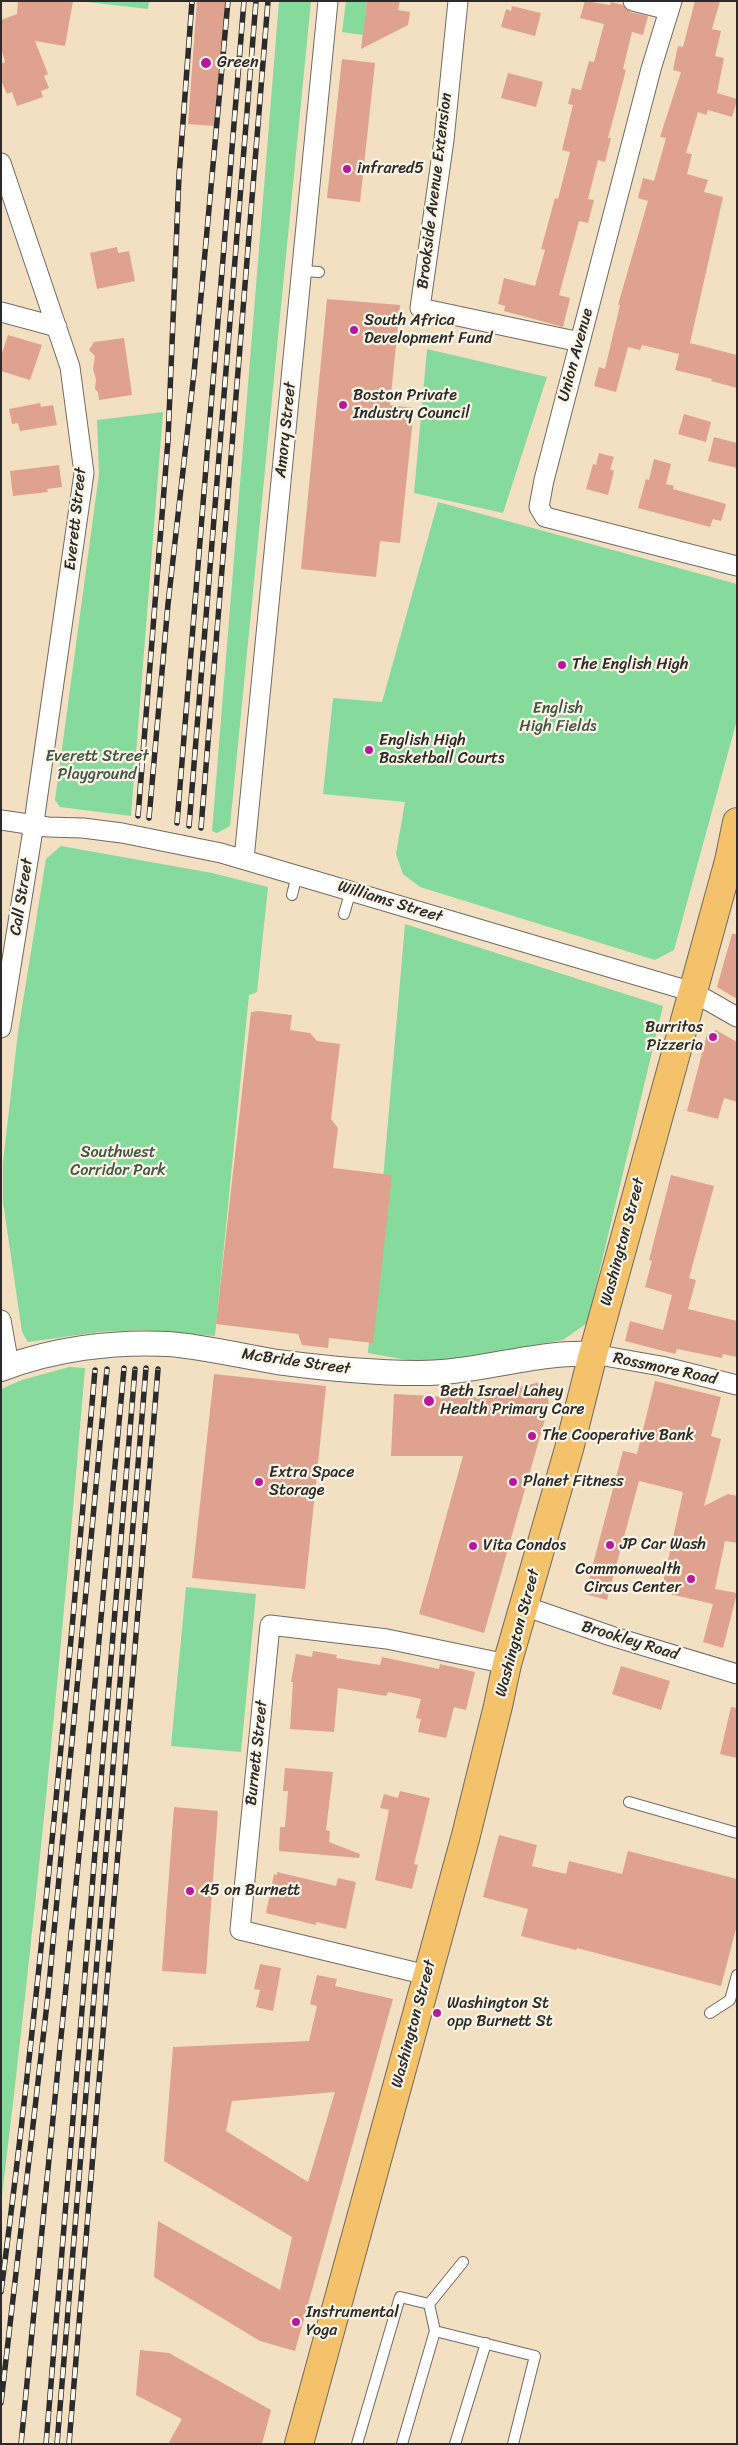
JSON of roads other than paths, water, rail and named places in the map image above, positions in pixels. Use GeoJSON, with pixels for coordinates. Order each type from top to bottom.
{"type":"FeatureCollection","features":[{"type":"Feature","properties":{"kind":"main road","name":"Washington Street"},"geometry":{"type":"LineString","coordinates":[[299,2444],[465,1839],[507,1664],[569,1450],[592,1354],[729,860],[737,822]]}},
{"type":"Feature","properties":{"kind":"street","name":"Amory Street"},"geometry":{"type":"LineString","coordinates":[[244,859],[311,271],[328,1]]}},
{"type":"Feature","properties":{"kind":"street","name":"Brookside Avenue Extension"},"geometry":{"type":"LineString","coordinates":[[458,1],[444,140],[420,308],[580,342]]}},
{"type":"Feature","properties":{"kind":"street"},"geometry":{"type":"LineString","coordinates":[[633,1],[671,6]]}},
{"type":"Feature","properties":{"kind":"street","name":"Union Avenue"},"geometry":{"type":"LineString","coordinates":[[671,6],[651,69],[544,480],[539,507],[544,517],[737,566]]}},
{"type":"Feature","properties":{"kind":"street","name":"Everett Street"},"geometry":{"type":"LineString","coordinates":[[1,163],[70,367],[84,473],[34,825]]}},
{"type":"Feature","properties":{"kind":"street"},"geometry":{"type":"LineString","coordinates":[[1,312],[57,327]]}},
{"type":"Feature","properties":{"kind":"street","name":"Williams Street"},"geometry":{"type":"LineString","coordinates":[[1,820],[34,825],[122,832],[244,859],[693,992],[737,1017]]}},
{"type":"Feature","properties":{"kind":"street","name":"Call Street"},"geometry":{"type":"LineString","coordinates":[[1,1028],[34,825]]}},
{"type":"Feature","properties":{"kind":"street"},"geometry":{"type":"LineString","coordinates":[[1,1320],[5,1367]]}},
{"type":"Feature","properties":{"kind":"street","name":"McBride Street"},"geometry":{"type":"LineString","coordinates":[[5,1367],[72,1350],[133,1344],[185,1346],[276,1362],[373,1372],[420,1373],[465,1369],[568,1352],[592,1354]]}},
{"type":"Feature","properties":{"kind":"street","name":"Rossmore Road"},"geometry":{"type":"LineString","coordinates":[[592,1354],[661,1366],[737,1385]]}},
{"type":"Feature","properties":{"kind":"street","name":"Brookley Road"},"geometry":{"type":"LineString","coordinates":[[524,1606],[611,1636],[737,1674]]}},
{"type":"Feature","properties":{"kind":"street","name":"Burnett Street"},"geometry":{"type":"LineString","coordinates":[[427,1975],[240,1930],[270,1625],[387,1638],[507,1664]]}},
{"type":"Feature","properties":{"kind":"lane"},"geometry":{"type":"LineString","coordinates":[[292,895],[297,875]]}},
{"type":"Feature","properties":{"kind":"lane"},"geometry":{"type":"LineString","coordinates":[[344,914],[351,890]]}},
{"type":"Feature","properties":{"kind":"lane"},"geometry":{"type":"LineString","coordinates":[[629,1802],[737,1833]]}},
{"type":"Feature","properties":{"kind":"lane"},"geometry":{"type":"LineString","coordinates":[[710,2013],[730,2000],[737,1975]]}},
{"type":"Feature","properties":{"kind":"lane"},"geometry":{"type":"LineString","coordinates":[[429,2304],[463,2262]]}},
{"type":"Feature","properties":{"kind":"lane"},"geometry":{"type":"LineString","coordinates":[[357,2444],[400,2297],[429,2304]]}},
{"type":"Feature","properties":{"kind":"lane"},"geometry":{"type":"LineString","coordinates":[[402,2444],[435,2331],[429,2304]]}},
{"type":"Feature","properties":{"kind":"lane"},"geometry":{"type":"LineString","coordinates":[[435,2331],[535,2356],[512,2444]]}},
{"type":"Feature","properties":{"kind":"lane"},"geometry":{"type":"LineString","coordinates":[[455,2444],[486,2343]]}},
{"type":"Feature","properties":{"kind":"railway"},"geometry":{"type":"LineString","coordinates":[[138,816],[168,440],[179,176],[192,1]]}},
{"type":"Feature","properties":{"kind":"railway"},"geometry":{"type":"LineString","coordinates":[[149,818],[168,604],[194,373],[228,1]]}},
{"type":"Feature","properties":{"kind":"railway"},"geometry":{"type":"LineString","coordinates":[[177,823],[244,1]]}},
{"type":"Feature","properties":{"kind":"railway"},"geometry":{"type":"LineString","coordinates":[[189,826],[256,1]]}},
{"type":"Feature","properties":{"kind":"railway"},"geometry":{"type":"LineString","coordinates":[[201,828],[268,1]]}},
{"type":"Feature","properties":{"kind":"railway"},"geometry":{"type":"LineString","coordinates":[[21,2444],[84,1803],[124,1368]]}},
{"type":"Feature","properties":{"kind":"railway"},"geometry":{"type":"LineString","coordinates":[[57,2444],[146,1368]]}},
{"type":"Feature","properties":{"kind":"railway"},"geometry":{"type":"LineString","coordinates":[[1,2403],[48,1995],[107,1369]]}},
{"type":"Feature","properties":{"kind":"railway"},"geometry":{"type":"LineString","coordinates":[[46,2444],[135,1369]]}},
{"type":"Feature","properties":{"kind":"railway"},"geometry":{"type":"LineString","coordinates":[[69,2444],[158,1369]]}},
{"type":"Feature","properties":{"kind":"railway"},"geometry":{"type":"LineString","coordinates":[[1,2292],[41,1947],[95,1370]]}},
{"type":"Feature","properties":{"kind":"place","name":"Green"},"geometry":{"type":"Point","coordinates":[206,63]}},
{"type":"Feature","properties":{"kind":"place","name":"infrared5"},"geometry":{"type":"Point","coordinates":[347,169]}},
{"type":"Feature","properties":{"kind":"place","name":"South Africa Development Fund"},"geometry":{"type":"Point","coordinates":[354,330]}},
{"type":"Feature","properties":{"kind":"place","name":"Boston Private Industry Council"},"geometry":{"type":"Point","coordinates":[343,405]}},
{"type":"Feature","properties":{"kind":"place","name":"The English High"},"geometry":{"type":"Point","coordinates":[562,665]}},
{"type":"Feature","properties":{"kind":"place","name":"English High Basketball Courts"},"geometry":{"type":"Point","coordinates":[369,750]}},
{"type":"Feature","properties":{"kind":"place","name":"Burritos Pizzeria"},"geometry":{"type":"Point","coordinates":[713,1037]}},
{"type":"Feature","properties":{"kind":"place","name":"Beth Israel Lahey Health Primary Care"},"geometry":{"type":"Point","coordinates":[429,1401]}},
{"type":"Feature","properties":{"kind":"place","name":"The Cooperative Bank"},"geometry":{"type":"Point","coordinates":[532,1436]}},
{"type":"Feature","properties":{"kind":"place","name":"Extra Space Storage"},"geometry":{"type":"Point","coordinates":[259,1482]}},
{"type":"Feature","properties":{"kind":"place","name":"Planet Fitness"},"geometry":{"type":"Point","coordinates":[513,1482]}},
{"type":"Feature","properties":{"kind":"place","name":"JP Car Wash"},"geometry":{"type":"Point","coordinates":[610,1545]}},
{"type":"Feature","properties":{"kind":"place","name":"Vita Condos"},"geometry":{"type":"Point","coordinates":[473,1546]}},
{"type":"Feature","properties":{"kind":"place","name":"Commonwealth Circus Center"},"geometry":{"type":"Point","coordinates":[691,1579]}},
{"type":"Feature","properties":{"kind":"place","name":"45 on Burnett"},"geometry":{"type":"Point","coordinates":[190,1891]}},
{"type":"Feature","properties":{"kind":"place","name":"Washington St opp Burnett St"},"geometry":{"type":"Point","coordinates":[437,2013]}},
{"type":"Feature","properties":{"kind":"place","name":"Instrumental Yoga"},"geometry":{"type":"Point","coordinates":[296,2322]}},
{"type":"Feature","properties":{"kind":"park label","name":"English High Fields"},"geometry":{"type":"Point","coordinates":[558,718]}},
{"type":"Feature","properties":{"kind":"park label","name":"Everett Street Playground"},"geometry":{"type":"Point","coordinates":[97,766]}},
{"type":"Feature","properties":{"kind":"park label","name":"Southwest Corridor Park"},"geometry":{"type":"Point","coordinates":[118,1162]}}]}
